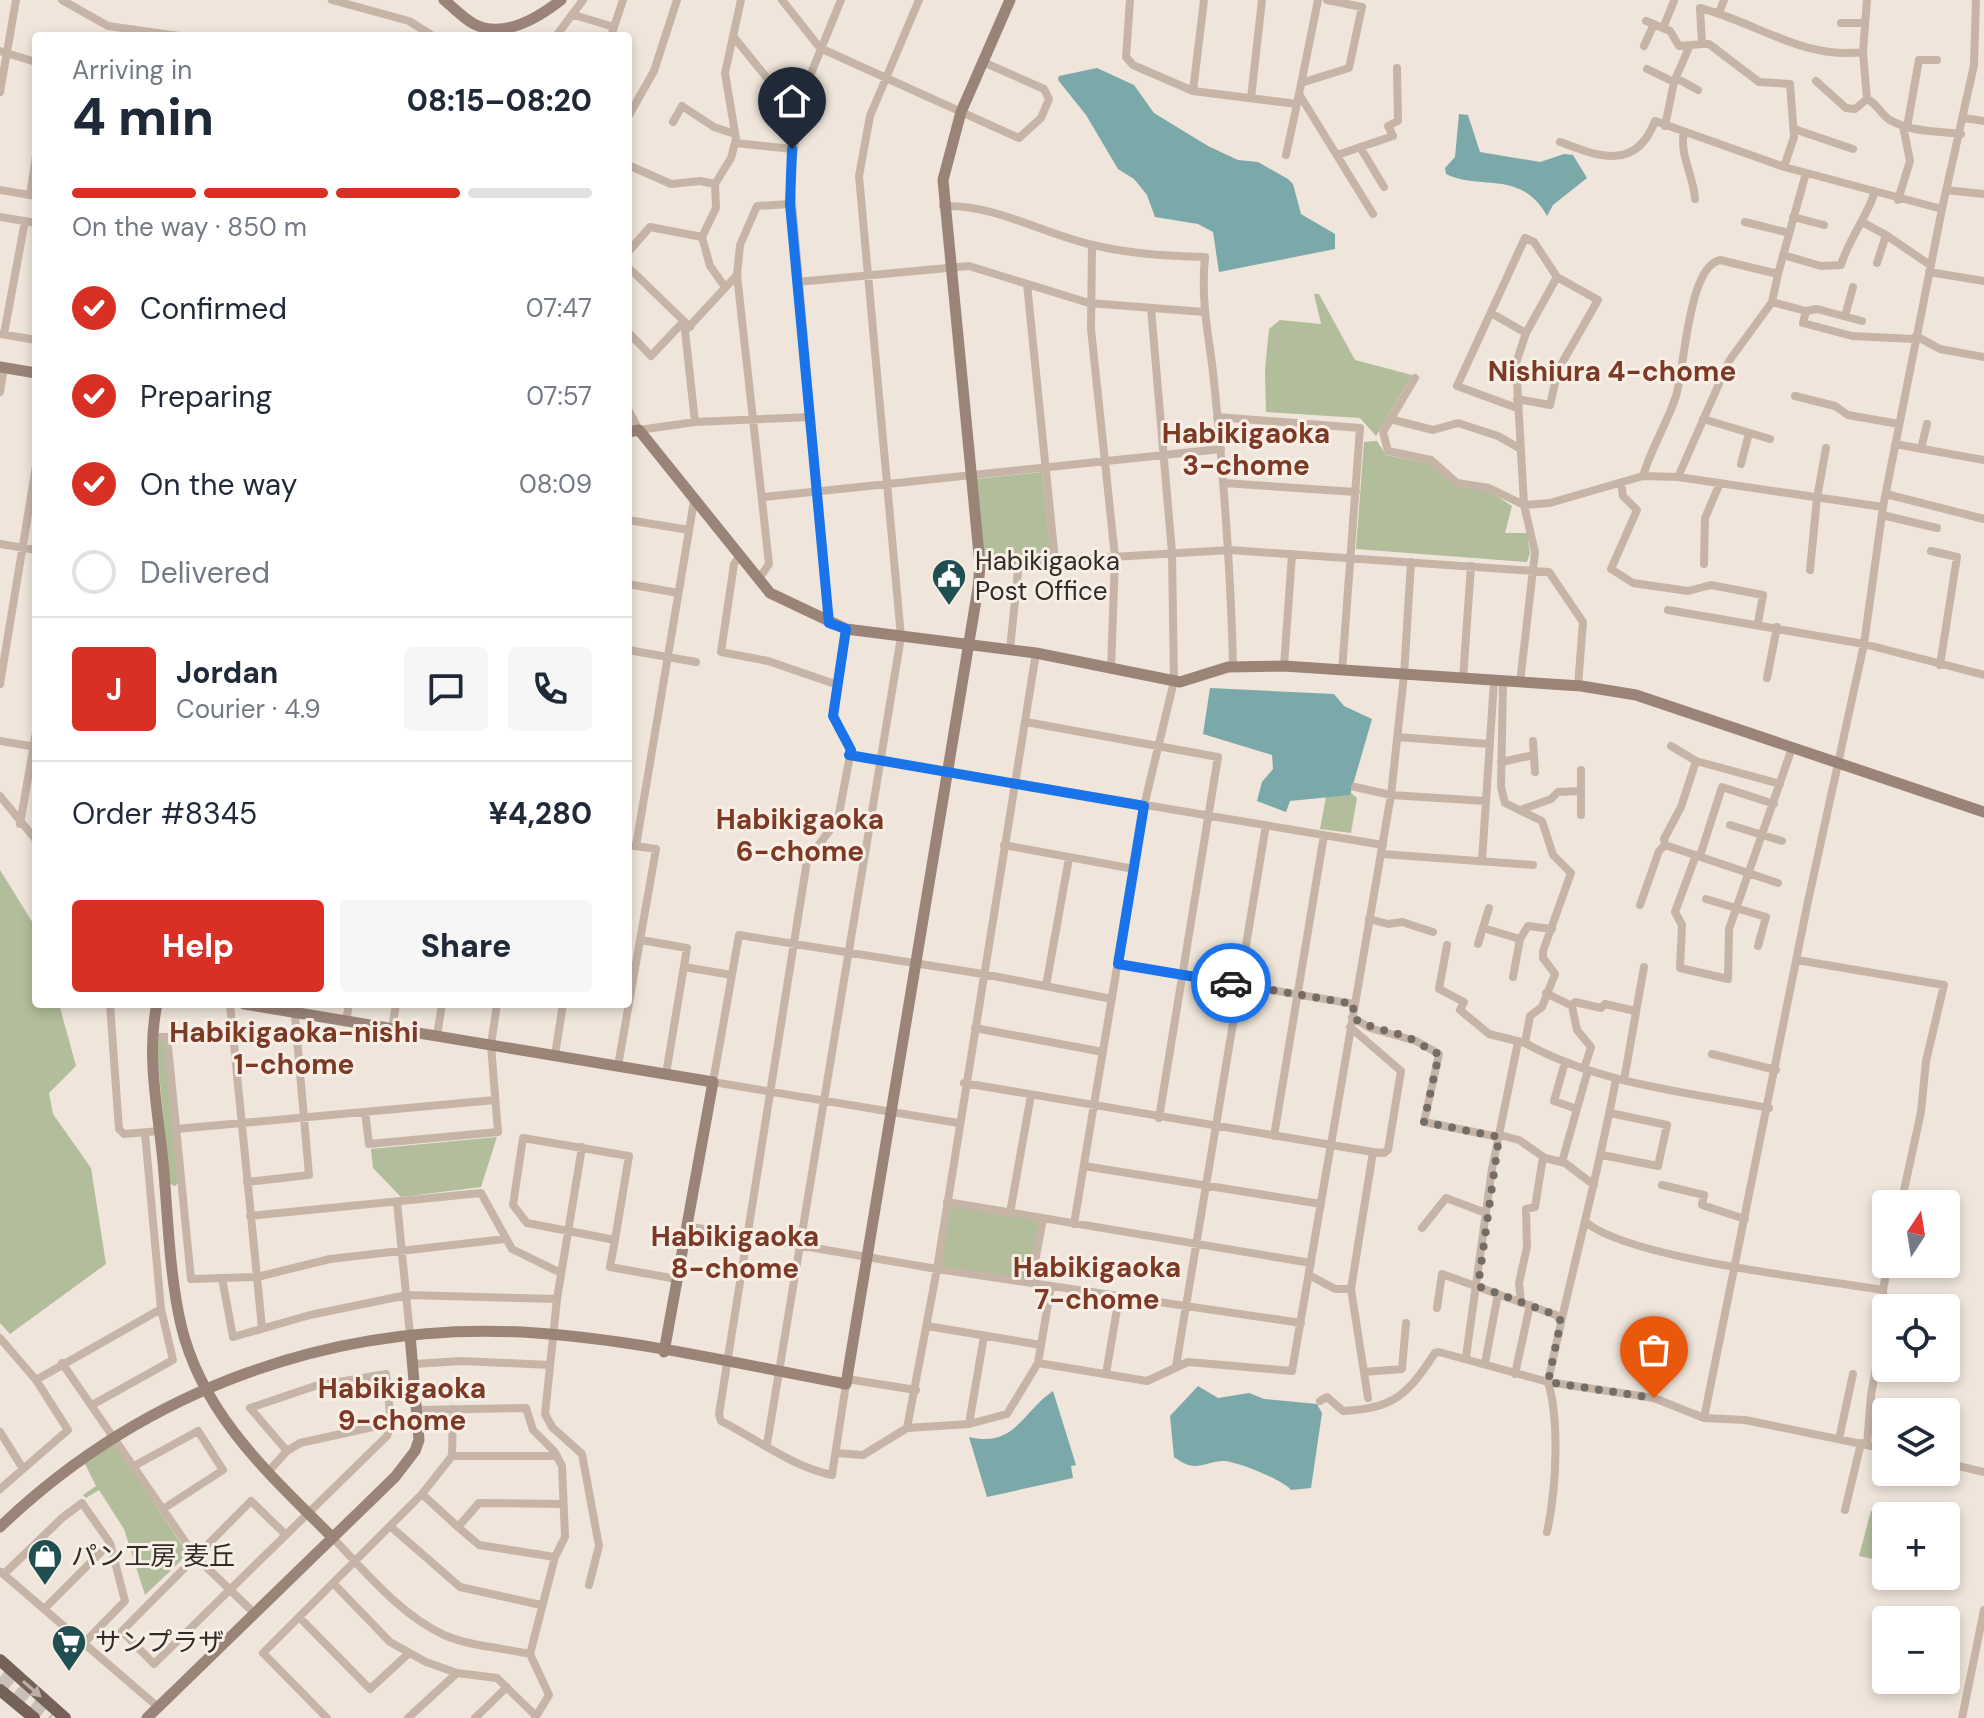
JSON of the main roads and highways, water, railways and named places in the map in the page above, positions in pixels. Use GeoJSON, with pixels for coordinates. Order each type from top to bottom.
{"type":"FeatureCollection","features":[{"type":"Feature","properties":{"kind":"main road"},"geometry":{"type":"LineString","coordinates":[[0,1660],[65,1718]]}},
{"type":"Feature","properties":{"kind":"main road"},"geometry":{"type":"LineString","coordinates":[[0,1690],[34,1718]]}},
{"type":"Feature","properties":{"kind":"water"},"geometry":{"type":"Polygon","coordinates":[[[1097,68],[1134,85],[1154,113],[1208,146],[1238,160],[1258,162],[1288,179],[1293,184],[1301,214],[1335,234],[1335,249],[1219,272],[1213,232],[1198,224],[1155,217],[1147,195],[1134,179],[1118,169],[1086,115],[1058,80],[1059,76],[1097,68]]]}},
{"type":"Feature","properties":{"kind":"water"},"geometry":{"type":"Polygon","coordinates":[[[1459,114],[1468,115],[1480,152],[1540,162],[1564,154],[1573,155],[1587,178],[1553,205],[1547,216],[1537,201],[1513,187],[1459,179],[1446,174],[1445,168],[1455,157],[1459,114]]]}},
{"type":"Feature","properties":{"kind":"water"},"geometry":{"type":"Polygon","coordinates":[[[1210,688],[1334,694],[1344,706],[1372,719],[1350,795],[1290,801],[1286,812],[1257,801],[1262,782],[1273,769],[1272,755],[1203,734],[1210,688]]]}},
{"type":"Feature","properties":{"kind":"water"},"geometry":{"type":"Polygon","coordinates":[[[1198,1386],[1218,1398],[1249,1393],[1264,1399],[1317,1404],[1322,1413],[1311,1488],[1291,1490],[1269,1476],[1228,1462],[1193,1466],[1174,1457],[1170,1416],[1198,1386]]]}},
{"type":"Feature","properties":{"kind":"water"},"geometry":{"type":"Polygon","coordinates":[[[1053,1391],[1076,1465],[1071,1466],[1073,1478],[987,1497],[969,1437],[985,1439],[1008,1433],[1053,1391]]]}},
{"type":"Feature","properties":{"kind":"tunnel"},"geometry":{"type":"LineString","coordinates":[[0,1677],[51,1718]]}},
{"type":"Feature","properties":{"kind":"place","name":"Habikigaoka Post Office"},"geometry":{"type":"Point","coordinates":[949,607]}},
{"type":"Feature","properties":{"kind":"place","name":"パン工房 麦丘"},"geometry":{"type":"Point","coordinates":[45,1587]}},
{"type":"Feature","properties":{"kind":"place","name":"サンプラザ"},"geometry":{"type":"Point","coordinates":[69,1673]}},
{"type":"Feature","properties":{"kind":"district","name":"Nishiura 4-chome"},"geometry":{"type":"Point","coordinates":[1612,371]}},
{"type":"Feature","properties":{"kind":"district","name":"Habikigaoka 3-chome"},"geometry":{"type":"Point","coordinates":[1246,449]}},
{"type":"Feature","properties":{"kind":"district","name":"Habikigaoka 6-chome"},"geometry":{"type":"Point","coordinates":[800,835]}},
{"type":"Feature","properties":{"kind":"district","name":"Habikigaoka-nishi 1-chome"},"geometry":{"type":"Point","coordinates":[294,1048]}},
{"type":"Feature","properties":{"kind":"district","name":"Habikigaoka 8-chome"},"geometry":{"type":"Point","coordinates":[735,1252]}},
{"type":"Feature","properties":{"kind":"district","name":"Habikigaoka 7-chome"},"geometry":{"type":"Point","coordinates":[1097,1283]}},
{"type":"Feature","properties":{"kind":"district","name":"Habikigaoka 9-chome"},"geometry":{"type":"Point","coordinates":[402,1404]}}]}
